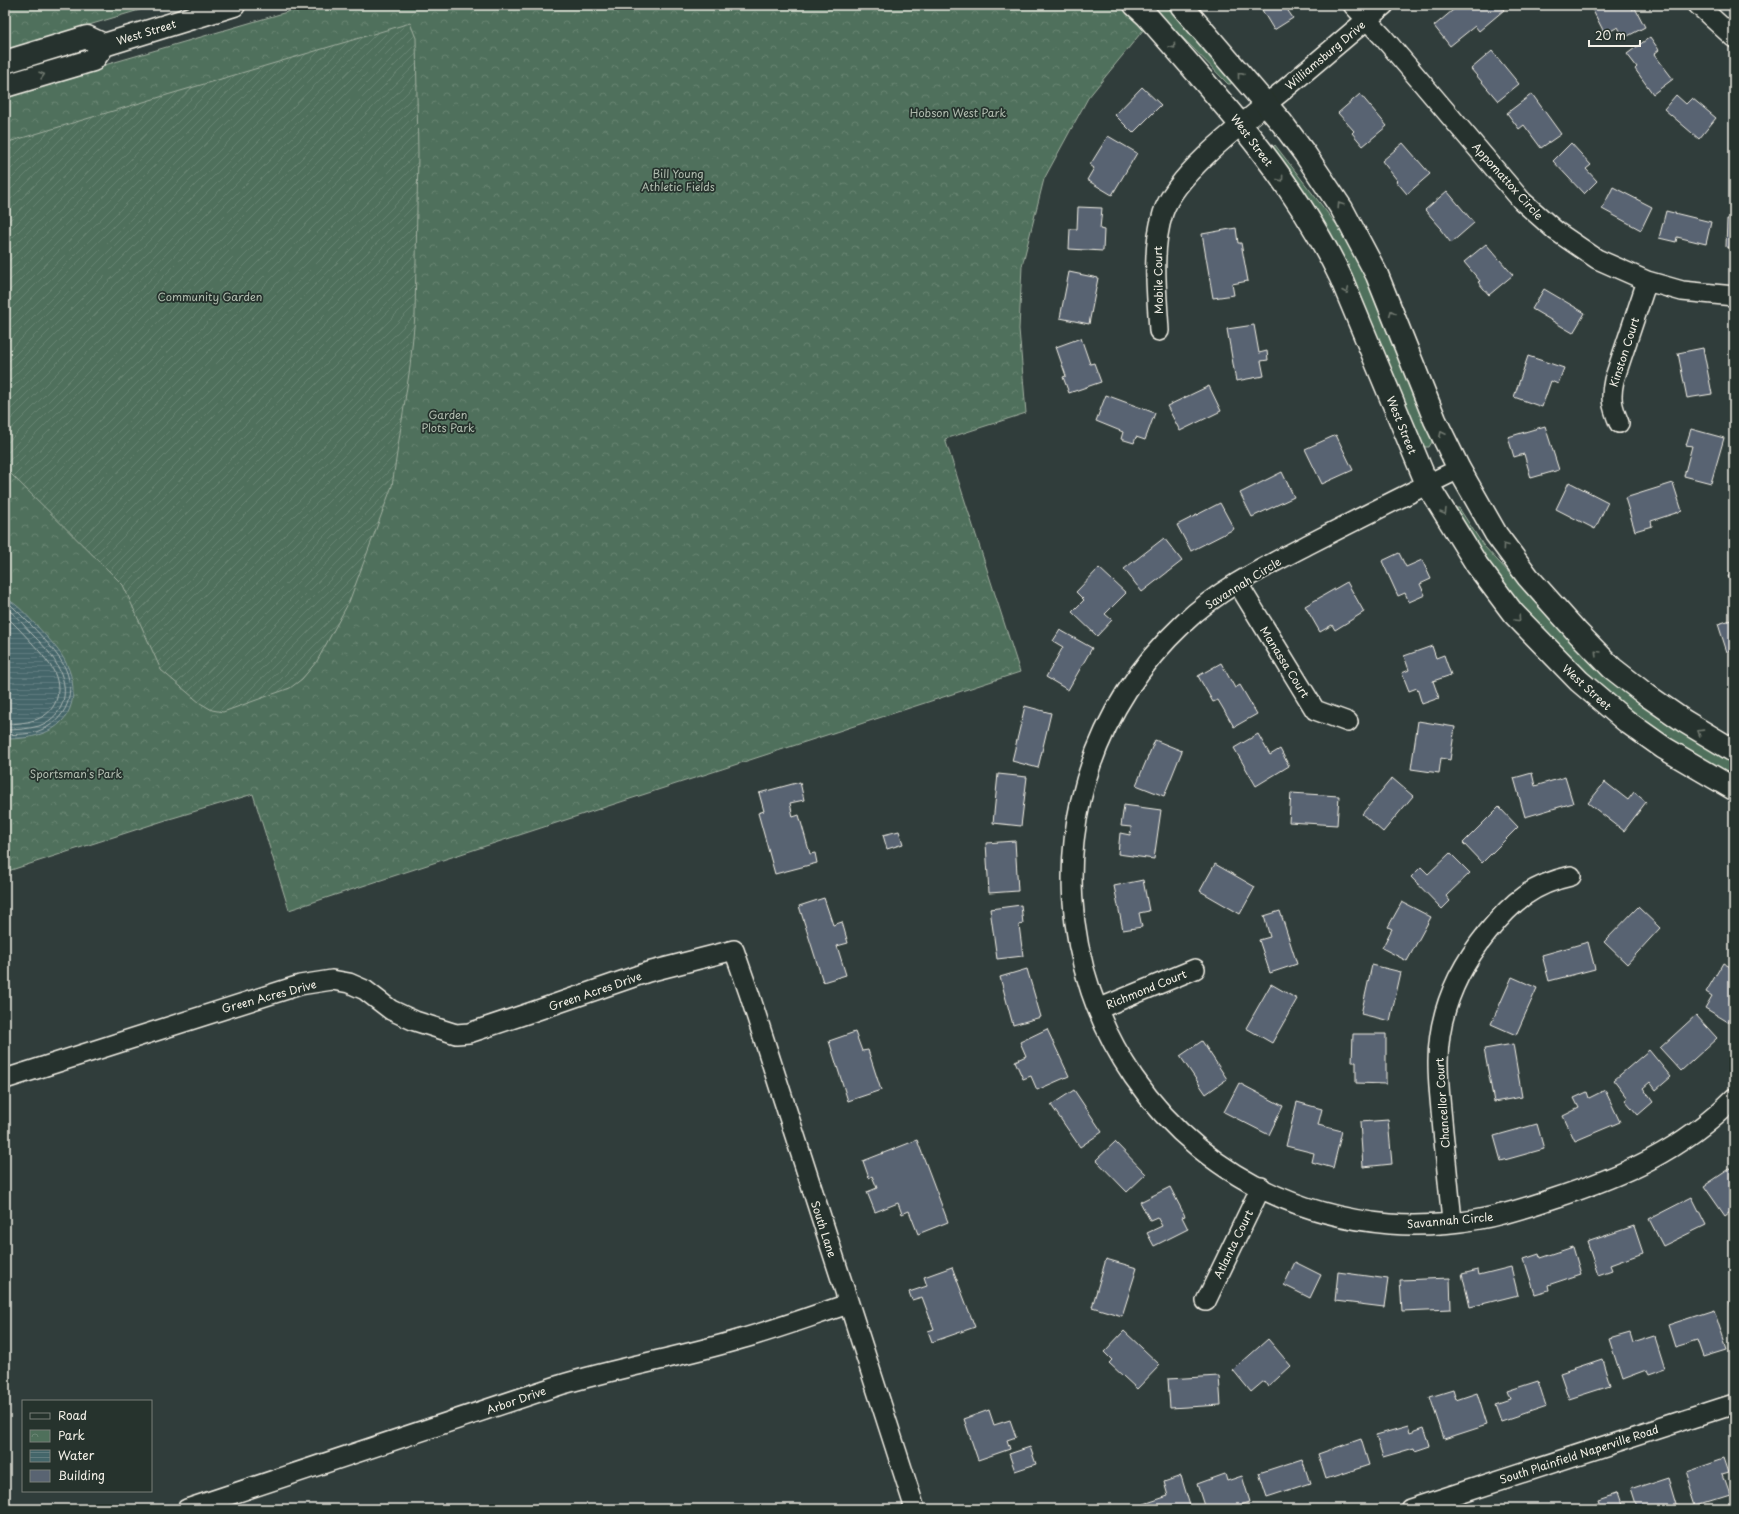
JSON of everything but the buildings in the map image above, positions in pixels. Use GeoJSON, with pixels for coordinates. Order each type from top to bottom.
{"type":"FeatureCollection","features":[{"type":"Feature","properties":{"kind":"street","name":"West Street"},"geometry":{"type":"LineString","coordinates":[[5,86],[93,60],[104,45],[234,5]]}},
{"type":"Feature","properties":{"kind":"street","name":"West Street"},"geometry":{"type":"LineString","coordinates":[[1135,5],[1157,28],[1241,126],[1308,216],[1327,248],[1356,313],[1427,484],[1477,565],[1513,613],[1580,681],[1626,721],[1669,752],[1734,789]]}},
{"type":"Feature","properties":{"kind":"street"},"geometry":{"type":"LineString","coordinates":[[1181,5],[1265,104],[1300,148],[1325,182],[1359,238],[1377,274],[1435,420],[1459,469],[1496,534],[1528,577],[1578,633],[1612,668],[1648,696],[1684,721],[1734,751]]}},
{"type":"Feature","properties":{"kind":"street","name":"Appomattox Circle"},"geometry":{"type":"LineString","coordinates":[[1353,5],[1388,43],[1522,201],[1540,218],[1574,245],[1621,271],[1647,281],[1682,291],[1734,296]]}},
{"type":"Feature","properties":{"kind":"street","name":"Williamsburg Drive"},"geometry":{"type":"LineString","coordinates":[[1265,104],[1384,5]]}},
{"type":"Feature","properties":{"kind":"street"},"geometry":{"type":"LineString","coordinates":[[1698,5],[1734,38]]}},
{"type":"Feature","properties":{"kind":"street","name":"West Street"},"geometry":{"type":"LineString","coordinates":[[5,62],[87,37],[104,45]]}},
{"type":"Feature","properties":{"kind":"street","name":"Mobile Court"},"geometry":{"type":"LineString","coordinates":[[1159,331],[1156,258],[1158,234],[1163,212],[1170,198],[1185,176],[1265,104]]}},
{"type":"Feature","properties":{"kind":"street","name":"Kinston Court"},"geometry":{"type":"LineString","coordinates":[[1619,423],[1610,395],[1647,281]]}},
{"type":"Feature","properties":{"kind":"street","name":"Savannah Circle"},"geometry":{"type":"LineString","coordinates":[[1459,469],[1267,566],[1212,600],[1186,621],[1145,665],[1116,708],[1102,734],[1086,779],[1077,814],[1072,851],[1071,898],[1078,947],[1083,969],[1111,1040],[1126,1066],[1139,1084],[1168,1118],[1197,1146],[1244,1179],[1281,1197],[1314,1209],[1362,1220],[1415,1225],[1452,1222],[1502,1214],[1588,1187],[1622,1174],[1649,1161],[1683,1141],[1734,1098]]}},
{"type":"Feature","properties":{"kind":"street","name":"Manassa Court"},"geometry":{"type":"LineString","coordinates":[[1238,584],[1315,710],[1348,722]]}},
{"type":"Feature","properties":{"kind":"street","name":"Chancellor Court"},"geometry":{"type":"LineString","coordinates":[[1452,1222],[1439,1092],[1438,1060],[1442,1025],[1446,1008],[1457,978],[1471,952],[1495,923],[1522,896],[1541,884],[1571,876]]}},
{"type":"Feature","properties":{"kind":"street","name":"Green Acres Drive"},"geometry":{"type":"LineString","coordinates":[[5,1079],[300,985],[332,980],[349,983],[366,990],[391,1010],[415,1021],[456,1034],[469,1033],[648,972],[734,950]]}},
{"type":"Feature","properties":{"kind":"street","name":"South Lane"},"geometry":{"type":"LineString","coordinates":[[734,950],[914,1509]]}},
{"type":"Feature","properties":{"kind":"street","name":"Richmond Court"},"geometry":{"type":"LineString","coordinates":[[1098,1009],[1195,969]]}},
{"type":"Feature","properties":{"kind":"street","name":"Atlanta Court"},"geometry":{"type":"LineString","coordinates":[[1206,1301],[1261,1187]]}},
{"type":"Feature","properties":{"kind":"street","name":"Arbor Drive"},"geometry":{"type":"LineString","coordinates":[[187,1509],[560,1385],[605,1372],[646,1364],[741,1339],[848,1304]]}},
{"type":"Feature","properties":{"kind":"street","name":"South Plainfield Naperville Road"},"geometry":{"type":"LineString","coordinates":[[1420,1508],[1734,1404]]}},
{"type":"Feature","properties":{"kind":"green space"},"geometry":{"type":"Polygon","coordinates":[[[5,5],[156,5],[5,50],[5,5]]]}},
{"type":"Feature","properties":{"kind":"green space","name":"Garden Plots Park"},"geometry":{"type":"Polygon","coordinates":[[[311,5],[1120,5],[1144,29],[1088,98],[1044,179],[1022,266],[1019,329],[1026,413],[945,439],[1020,672],[289,910],[253,794],[166,820],[5,872],[5,94],[311,5]]]}},
{"type":"Feature","properties":{"kind":"green space"},"geometry":{"type":"Polygon","coordinates":[[[1149,5],[1168,5],[1231,79],[1231,84],[1228,84],[1149,5]]]}},
{"type":"Feature","properties":{"kind":"green space","name":"Community Garden"},"geometry":{"type":"Polygon","coordinates":[[[410,23],[416,38],[418,153],[415,316],[410,367],[392,486],[349,602],[317,661],[302,679],[290,688],[223,712],[212,710],[200,703],[161,670],[123,585],[5,468],[5,143],[410,23]]]}},
{"type":"Feature","properties":{"kind":"green space"},"geometry":{"type":"Polygon","coordinates":[[[63,55],[64,58],[5,77],[5,70],[63,55]]]}},
{"type":"Feature","properties":{"kind":"green space"},"geometry":{"type":"Polygon","coordinates":[[[1275,145],[1350,242],[1369,280],[1433,437],[1429,447],[1423,447],[1272,148],[1275,145]]]}},
{"type":"Feature","properties":{"kind":"green space"},"geometry":{"type":"Polygon","coordinates":[[[1459,508],[1483,545],[1588,657],[1734,761],[1734,779],[1669,740],[1622,706],[1557,647],[1500,580],[1454,510],[1459,508]]]}},
{"type":"Feature","properties":{"kind":"water"},"geometry":{"type":"Polygon","coordinates":[[[5,598],[22,610],[55,646],[64,659],[69,670],[73,692],[72,703],[68,713],[62,722],[53,729],[28,737],[5,739],[5,598]]]}},
{"type":"Feature","properties":{"kind":"park label","name":"Hobson West Park"},"geometry":{"type":"Point","coordinates":[958,112]}},
{"type":"Feature","properties":{"kind":"park label","name":"Bill Young Athletic Fields"},"geometry":{"type":"Point","coordinates":[678,179]}},
{"type":"Feature","properties":{"kind":"park label","name":"Sportsman's Park"},"geometry":{"type":"Point","coordinates":[76,773]}}]}
